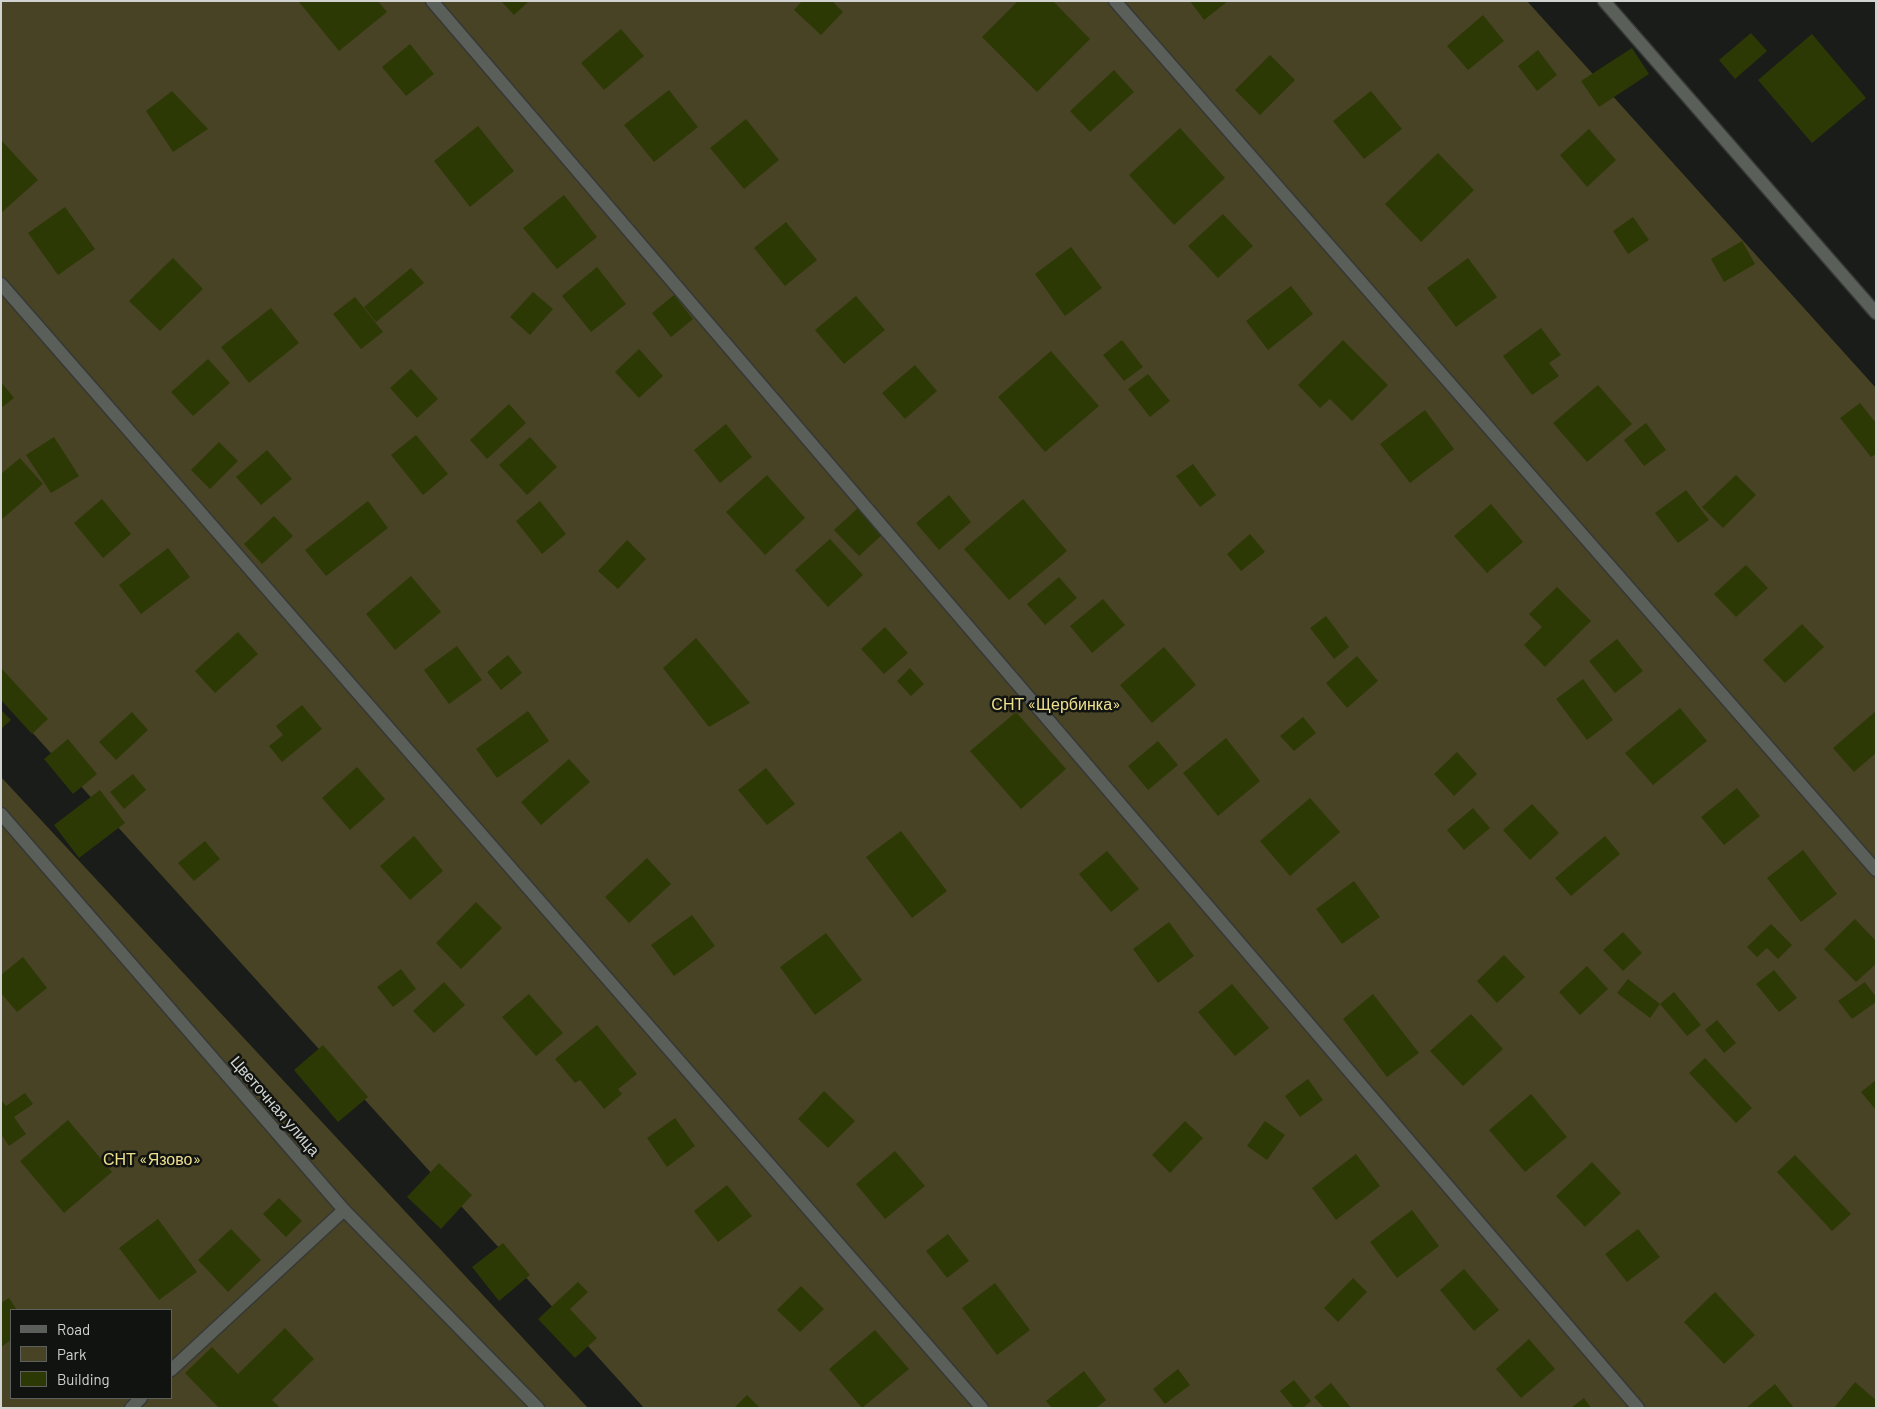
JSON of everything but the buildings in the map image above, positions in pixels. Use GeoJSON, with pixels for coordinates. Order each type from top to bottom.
{"type":"FeatureCollection","features":[{"type":"Feature","properties":{"kind":"street"},"geometry":{"type":"LineString","coordinates":[[432,1],[1638,1408]]}},
{"type":"Feature","properties":{"kind":"street"},"geometry":{"type":"LineString","coordinates":[[1115,1],[1876,870]]}},
{"type":"Feature","properties":{"kind":"street"},"geometry":{"type":"LineString","coordinates":[[1604,1],[1876,313]]}},
{"type":"Feature","properties":{"kind":"street"},"geometry":{"type":"LineString","coordinates":[[1,284],[982,1408]]}},
{"type":"Feature","properties":{"kind":"street","name":"Цветочная улица"},"geometry":{"type":"LineString","coordinates":[[1,814],[344,1210],[538,1408]]}},
{"type":"Feature","properties":{"kind":"street"},"geometry":{"type":"LineString","coordinates":[[172,1369],[344,1210]]}},
{"type":"Feature","properties":{"kind":"street"},"geometry":{"type":"LineString","coordinates":[[131,1408],[140,1399]]}},
{"type":"Feature","properties":{"kind":"green space","name":"СНТ «Щербинка»"},"geometry":{"type":"Polygon","coordinates":[[[1,1],[1527,1],[1876,388],[1876,1408],[644,1408],[1,698],[1,1]]]}},
{"type":"Feature","properties":{"kind":"green space","name":"СНТ «Язово»"},"geometry":{"type":"Polygon","coordinates":[[[1,777],[588,1408],[1,1408],[1,777]]]}}]}
